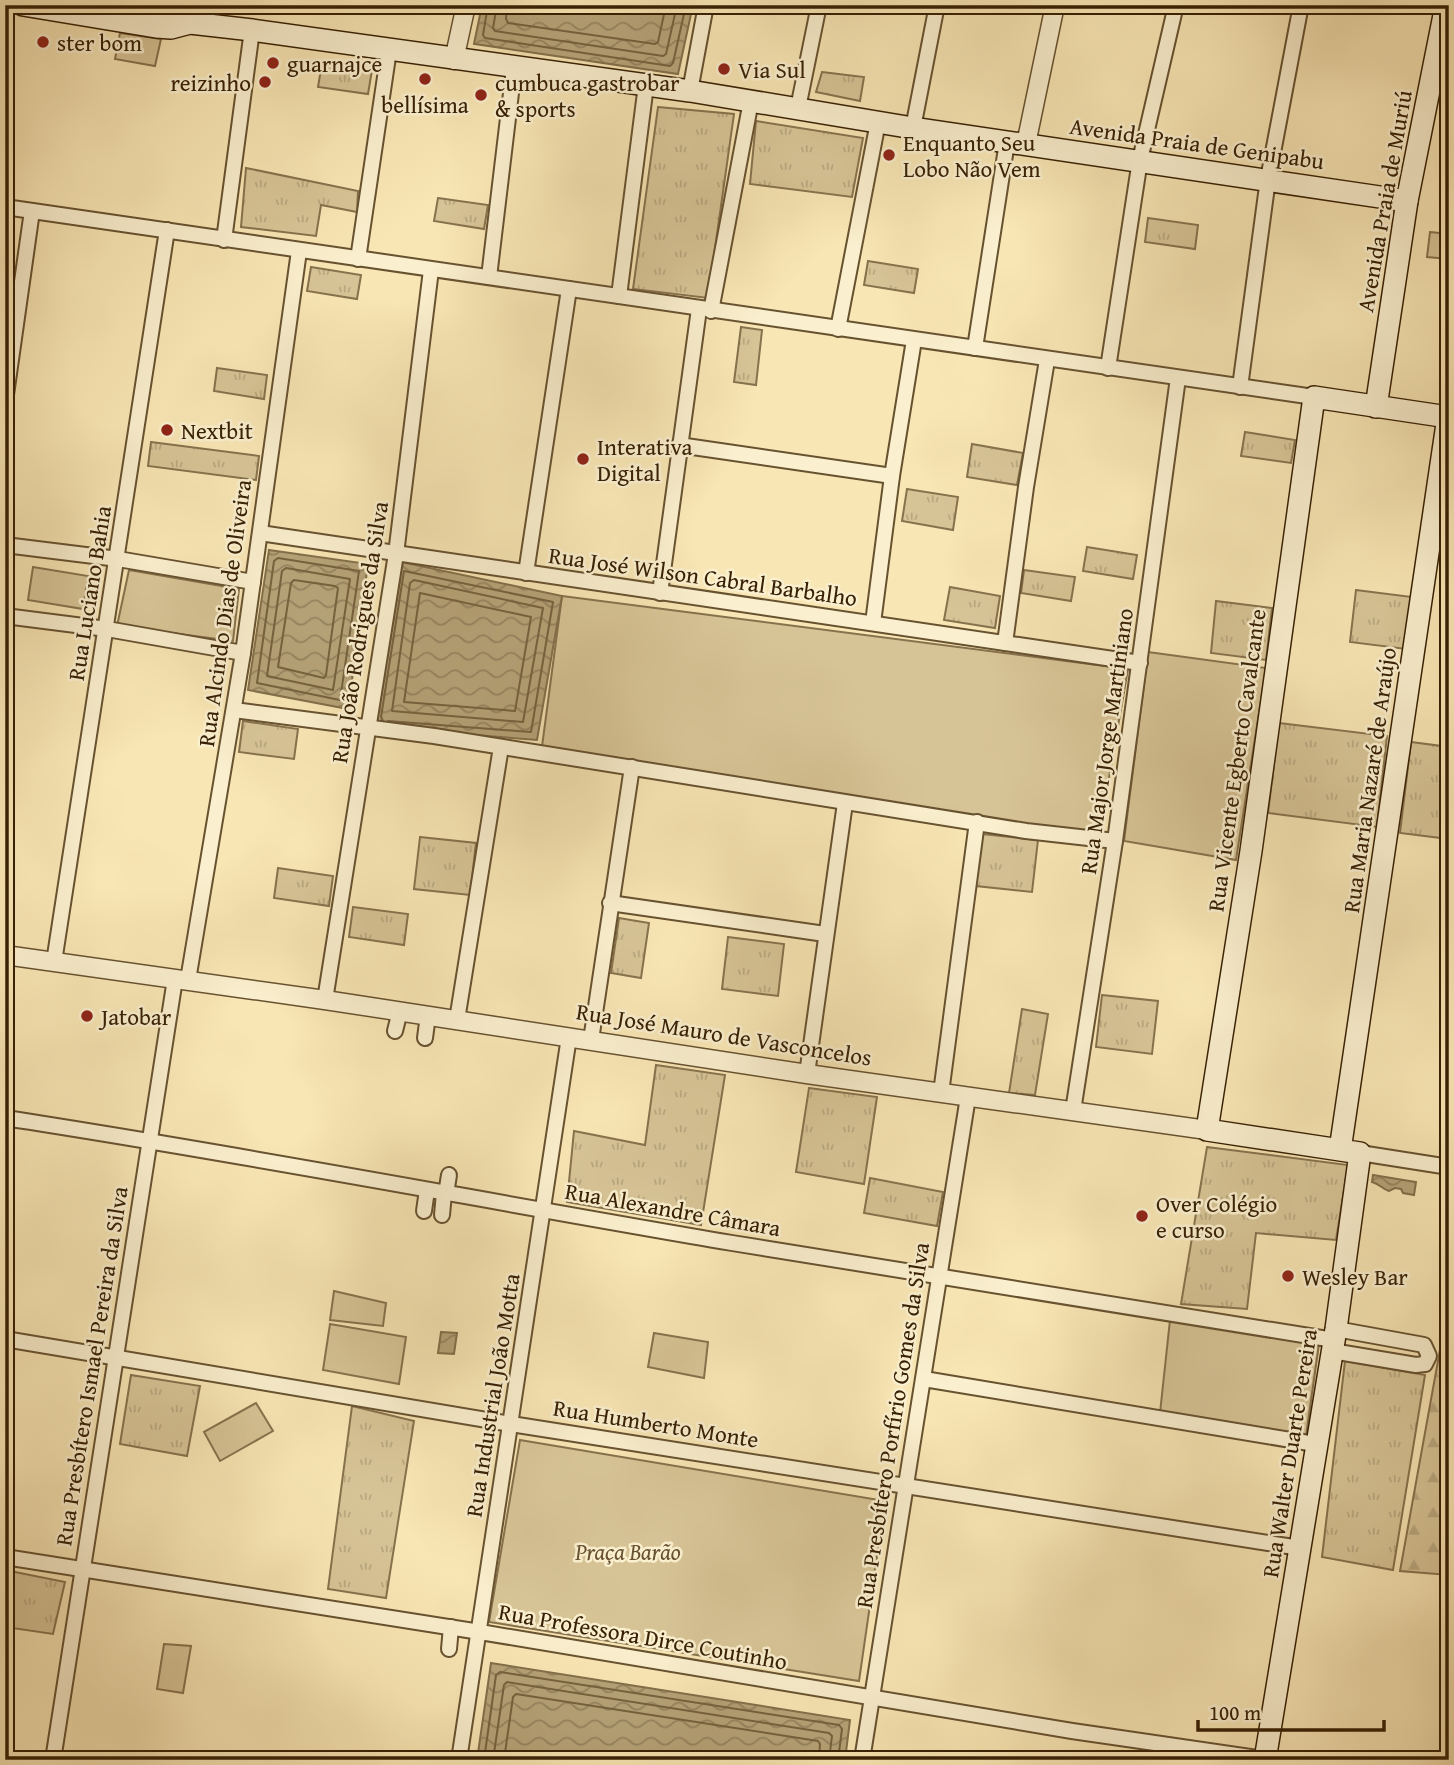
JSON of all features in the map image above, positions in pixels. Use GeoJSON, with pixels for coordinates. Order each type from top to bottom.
{"type":"FeatureCollection","features":[{"type":"Feature","properties":{"kind":"main road","name":"Avenida Praia de Genipabu"},"geometry":{"type":"LineString","coordinates":[[23,5],[170,28],[190,23],[252,30],[690,91],[913,128],[1407,201]]}},
{"type":"Feature","properties":{"kind":"main road","name":"Avenida Praia de Genipabu"},"geometry":{"type":"LineString","coordinates":[[128,5],[174,11],[190,23]]}},
{"type":"Feature","properties":{"kind":"main road","name":"Avenida Praia de Muriú"},"geometry":{"type":"LineString","coordinates":[[1376,407],[1407,201],[1446,5]]}},
{"type":"Feature","properties":{"kind":"main road"},"geometry":{"type":"LineString","coordinates":[[1314,397],[1448,417]]}},
{"type":"Feature","properties":{"kind":"main road","name":"Rua Vicente Egberto Cavalcante"},"geometry":{"type":"LineString","coordinates":[[1207,1130],[1251,851],[1314,397]]}},
{"type":"Feature","properties":{"kind":"main road","name":"Rua Maria Nazaré de Araújo"},"geometry":{"type":"LineString","coordinates":[[1350,1152],[1448,417]]}},
{"type":"Feature","properties":{"kind":"main road","name":"Rua José Mauro de Vasconcelos"},"geometry":{"type":"LineString","coordinates":[[1207,1130],[1350,1152]]}},
{"type":"Feature","properties":{"kind":"main road","name":"Rua Walter Duarte Pereira"},"geometry":{"type":"LineString","coordinates":[[1268,1759],[1315,1444],[1334,1340],[1350,1152]]}},
{"type":"Feature","properties":{"kind":"street"},"geometry":{"type":"LineString","coordinates":[[454,60],[466,5]]}},
{"type":"Feature","properties":{"kind":"street"},"geometry":{"type":"LineString","coordinates":[[690,91],[706,5]]}},
{"type":"Feature","properties":{"kind":"street"},"geometry":{"type":"LineString","coordinates":[[798,108],[819,5]]}},
{"type":"Feature","properties":{"kind":"street"},"geometry":{"type":"LineString","coordinates":[[913,128],[937,5]]}},
{"type":"Feature","properties":{"kind":"street"},"geometry":{"type":"LineString","coordinates":[[975,348],[1016,143],[1055,5]]}},
{"type":"Feature","properties":{"kind":"street"},"geometry":{"type":"LineString","coordinates":[[1108,368],[1140,160],[1176,5]]}},
{"type":"Feature","properties":{"kind":"street"},"geometry":{"type":"LineString","coordinates":[[1240,387],[1268,179],[1301,5]]}},
{"type":"Feature","properties":{"kind":"street"},"geometry":{"type":"LineString","coordinates":[[224,240],[252,30]]}},
{"type":"Feature","properties":{"kind":"street"},"geometry":{"type":"LineString","coordinates":[[358,259],[389,50]]}},
{"type":"Feature","properties":{"kind":"street"},"geometry":{"type":"LineString","coordinates":[[489,277],[514,68]]}},
{"type":"Feature","properties":{"kind":"street"},"geometry":{"type":"LineString","coordinates":[[619,296],[646,85]]}},
{"type":"Feature","properties":{"kind":"street"},"geometry":{"type":"LineString","coordinates":[[660,593],[679,445],[705,310],[751,101]]}},
{"type":"Feature","properties":{"kind":"street"},"geometry":{"type":"LineString","coordinates":[[838,329],[878,122]]}},
{"type":"Feature","properties":{"kind":"street"},"geometry":{"type":"LineString","coordinates":[[5,207],[1314,397]]}},
{"type":"Feature","properties":{"kind":"street"},"geometry":{"type":"LineString","coordinates":[[5,402],[32,211]]}},
{"type":"Feature","properties":{"kind":"street","name":"Rua Luciano Bahia"},"geometry":{"type":"LineString","coordinates":[[54,962],[167,230]]}},
{"type":"Feature","properties":{"kind":"street","name":"Rua Alcindo Dias de Oliveira"},"geometry":{"type":"LineString","coordinates":[[182,980],[234,710],[299,251]]}},
{"type":"Feature","properties":{"kind":"street","name":"Rua João Rodrigues da Silva"},"geometry":{"type":"LineString","coordinates":[[326,1000],[396,554],[431,270]]}},
{"type":"Feature","properties":{"kind":"street"},"geometry":{"type":"LineString","coordinates":[[526,573],[569,289]]}},
{"type":"Feature","properties":{"kind":"street"},"geometry":{"type":"LineString","coordinates":[[873,623],[892,476],[914,340]]}},
{"type":"Feature","properties":{"kind":"street"},"geometry":{"type":"LineString","coordinates":[[1005,643],[1026,487],[1047,360]]}},
{"type":"Feature","properties":{"kind":"street","name":"Rua Major Jorge Martiniano"},"geometry":{"type":"LineString","coordinates":[[1073,1111],[1115,841],[1178,378]]}},
{"type":"Feature","properties":{"kind":"street"},"geometry":{"type":"LineString","coordinates":[[679,445],[892,476]]}},
{"type":"Feature","properties":{"kind":"street","name":"Rua José Wilson Cabral Barbalho"},"geometry":{"type":"LineString","coordinates":[[260,533],[1140,663]]}},
{"type":"Feature","properties":{"kind":"street"},"geometry":{"type":"LineString","coordinates":[[5,545],[118,559],[253,582]]}},
{"type":"Feature","properties":{"kind":"street"},"geometry":{"type":"LineString","coordinates":[[5,616],[107,629],[243,653]]}},
{"type":"Feature","properties":{"kind":"street"},"geometry":{"type":"LineString","coordinates":[[234,710],[434,736],[845,803],[1115,841]]}},
{"type":"Feature","properties":{"kind":"street"},"geometry":{"type":"LineString","coordinates":[[457,1020],[501,747]]}},
{"type":"Feature","properties":{"kind":"street"},"geometry":{"type":"LineString","coordinates":[[591,1040],[632,767]]}},
{"type":"Feature","properties":{"kind":"street"},"geometry":{"type":"LineString","coordinates":[[807,1074],[845,803]]}},
{"type":"Feature","properties":{"kind":"street"},"geometry":{"type":"LineString","coordinates":[[941,1093],[977,822]]}},
{"type":"Feature","properties":{"kind":"street"},"geometry":{"type":"LineString","coordinates":[[610,903],[825,934]]}},
{"type":"Feature","properties":{"kind":"street","name":"Rua José Mauro de Vasconcelos"},"geometry":{"type":"LineString","coordinates":[[5,955],[428,1015],[807,1074],[1207,1130]]}},
{"type":"Feature","properties":{"kind":"street","name":"Rua Presbítero Ismael Pereira da Silva"},"geometry":{"type":"LineString","coordinates":[[53,1760],[150,1140],[182,980]]}},
{"type":"Feature","properties":{"kind":"street"},"geometry":{"type":"LineString","coordinates":[[395,1031],[400,1011]]}},
{"type":"Feature","properties":{"kind":"street"},"geometry":{"type":"LineString","coordinates":[[425,1038],[428,1015]]}},
{"type":"Feature","properties":{"kind":"street","name":"Rua Industrial João Motta"},"geometry":{"type":"LineString","coordinates":[[460,1760],[569,1037]]}},
{"type":"Feature","properties":{"kind":"street","name":"Rua Presbítero Porfírio Gomes da Silva"},"geometry":{"type":"LineString","coordinates":[[862,1760],[968,1097]]}},
{"type":"Feature","properties":{"kind":"street","name":"Rua Alexandre Câmara"},"geometry":{"type":"LineString","coordinates":[[5,1118],[150,1140],[445,1194],[1334,1340]]}},
{"type":"Feature","properties":{"kind":"street","name":"Rua José Mauro de Vasconcelos"},"geometry":{"type":"LineString","coordinates":[[1350,1152],[1442,1166]]}},
{"type":"Feature","properties":{"kind":"street"},"geometry":{"type":"LineString","coordinates":[[442,1215],[449,1175]]}},
{"type":"Feature","properties":{"kind":"street"},"geometry":{"type":"LineString","coordinates":[[424,1212],[427,1190]]}},
{"type":"Feature","properties":{"kind":"street","name":"Rua Humberto Monte"},"geometry":{"type":"LineString","coordinates":[[5,1339],[511,1424],[1300,1548]]}},
{"type":"Feature","properties":{"kind":"street"},"geometry":{"type":"LineString","coordinates":[[1334,1340],[1424,1345],[1429,1359],[1422,1365],[1416,1365],[1334,1340]]}},
{"type":"Feature","properties":{"kind":"street"},"geometry":{"type":"LineString","coordinates":[[924,1379],[1315,1444]]}},
{"type":"Feature","properties":{"kind":"street","name":"Rua Professora Dirce Coutinho"},"geometry":{"type":"LineString","coordinates":[[5,1557],[480,1632],[1072,1731],[1268,1759]]}},
{"type":"Feature","properties":{"kind":"street"},"geometry":{"type":"LineString","coordinates":[[449,1649],[451,1628]]}},
{"type":"Feature","properties":{"kind":"green space"},"geometry":{"type":"Polygon","coordinates":[[[120,33],[161,39],[155,66],[115,59],[120,33]]]}},
{"type":"Feature","properties":{"kind":"green space"},"geometry":{"type":"Polygon","coordinates":[[[322,63],[372,70],[368,94],[318,87],[322,63]]]}},
{"type":"Feature","properties":{"kind":"green space"},"geometry":{"type":"Polygon","coordinates":[[[822,72],[864,77],[860,101],[816,92],[822,72]]]}},
{"type":"Feature","properties":{"kind":"green space"},"geometry":{"type":"Polygon","coordinates":[[[658,107],[734,114],[708,298],[633,289],[658,107]]]}},
{"type":"Feature","properties":{"kind":"green space"},"geometry":{"type":"Polygon","coordinates":[[[756,121],[863,138],[852,197],[750,184],[756,121]]]}},
{"type":"Feature","properties":{"kind":"green space"},"geometry":{"type":"Polygon","coordinates":[[[246,168],[358,191],[357,212],[321,205],[316,236],[241,227],[246,168]]]}},
{"type":"Feature","properties":{"kind":"green space"},"geometry":{"type":"Polygon","coordinates":[[[438,198],[488,205],[484,229],[434,221],[438,198]]]}},
{"type":"Feature","properties":{"kind":"green space"},"geometry":{"type":"Polygon","coordinates":[[[1148,218],[1198,225],[1195,249],[1145,242],[1148,218]]]}},
{"type":"Feature","properties":{"kind":"green space"},"geometry":{"type":"Polygon","coordinates":[[[1430,232],[1449,234],[1449,259],[1427,257],[1430,232]]]}},
{"type":"Feature","properties":{"kind":"green space"},"geometry":{"type":"Polygon","coordinates":[[[868,261],[918,269],[914,293],[864,285],[868,261]]]}},
{"type":"Feature","properties":{"kind":"green space"},"geometry":{"type":"Polygon","coordinates":[[[311,267],[361,275],[357,299],[307,291],[311,267]]]}},
{"type":"Feature","properties":{"kind":"green space"},"geometry":{"type":"Polygon","coordinates":[[[741,327],[762,330],[756,385],[734,382],[741,327]]]}},
{"type":"Feature","properties":{"kind":"green space"},"geometry":{"type":"Polygon","coordinates":[[[217,368],[267,375],[264,399],[214,391],[217,368]]]}},
{"type":"Feature","properties":{"kind":"green space"},"geometry":{"type":"Polygon","coordinates":[[[1245,432],[1295,440],[1291,463],[1241,456],[1245,432]]]}},
{"type":"Feature","properties":{"kind":"green space"},"geometry":{"type":"Polygon","coordinates":[[[151,442],[259,456],[256,480],[148,466],[151,442]]]}},
{"type":"Feature","properties":{"kind":"green space"},"geometry":{"type":"Polygon","coordinates":[[[972,444],[1023,453],[1017,485],[967,477],[972,444]]]}},
{"type":"Feature","properties":{"kind":"green space"},"geometry":{"type":"Polygon","coordinates":[[[907,489],[958,497],[953,530],[902,521],[907,489]]]}},
{"type":"Feature","properties":{"kind":"green space"},"geometry":{"type":"Polygon","coordinates":[[[1087,547],[1137,555],[1133,579],[1083,571],[1087,547]]]}},
{"type":"Feature","properties":{"kind":"green space"},"geometry":{"type":"Polygon","coordinates":[[[33,567],[88,576],[83,609],[28,600],[33,567]]]}},
{"type":"Feature","properties":{"kind":"green space"},"geometry":{"type":"Polygon","coordinates":[[[129,570],[239,589],[233,641],[117,626],[129,570]]]}},
{"type":"Feature","properties":{"kind":"green space"},"geometry":{"type":"Polygon","coordinates":[[[1024,570],[1075,577],[1071,601],[1021,593],[1024,570]]]}},
{"type":"Feature","properties":{"kind":"green space"},"geometry":{"type":"Polygon","coordinates":[[[950,587],[1000,596],[995,628],[944,620],[950,587]]]}},
{"type":"Feature","properties":{"kind":"green space"},"geometry":{"type":"Polygon","coordinates":[[[1356,590],[1412,597],[1406,649],[1350,642],[1356,590]]]}},
{"type":"Feature","properties":{"kind":"green space"},"geometry":{"type":"Polygon","coordinates":[[[562,596],[1128,669],[1099,835],[541,754],[562,596]]]}},
{"type":"Feature","properties":{"kind":"green space"},"geometry":{"type":"Polygon","coordinates":[[[1216,601],[1272,608],[1266,660],[1211,653],[1216,601]]]}},
{"type":"Feature","properties":{"kind":"green space"},"geometry":{"type":"Polygon","coordinates":[[[1148,652],[1266,668],[1236,860],[1124,841],[1148,652]]]}},
{"type":"Feature","properties":{"kind":"green space"},"geometry":{"type":"Polygon","coordinates":[[[243,721],[298,729],[294,759],[239,752],[243,721]]]}},
{"type":"Feature","properties":{"kind":"green space"},"geometry":{"type":"Polygon","coordinates":[[[1279,723],[1387,736],[1377,827],[1268,813],[1279,723]]]}},
{"type":"Feature","properties":{"kind":"green space"},"geometry":{"type":"Polygon","coordinates":[[[1411,742],[1449,747],[1449,839],[1400,833],[1411,742]]]}},
{"type":"Feature","properties":{"kind":"green space"},"geometry":{"type":"Polygon","coordinates":[[[982,834],[1038,840],[1032,892],[976,886],[982,834]]]}},
{"type":"Feature","properties":{"kind":"green space"},"geometry":{"type":"Polygon","coordinates":[[[420,837],[476,843],[470,895],[414,889],[420,837]]]}},
{"type":"Feature","properties":{"kind":"green space"},"geometry":{"type":"Polygon","coordinates":[[[278,868],[333,876],[329,906],[274,898],[278,868]]]}},
{"type":"Feature","properties":{"kind":"green space"},"geometry":{"type":"Polygon","coordinates":[[[353,907],[408,914],[404,945],[349,937],[353,907]]]}},
{"type":"Feature","properties":{"kind":"green space"},"geometry":{"type":"Polygon","coordinates":[[[619,918],[649,923],[641,978],[611,973],[619,918]]]}},
{"type":"Feature","properties":{"kind":"green space"},"geometry":{"type":"Polygon","coordinates":[[[728,937],[784,944],[778,996],[722,989],[728,937]]]}},
{"type":"Feature","properties":{"kind":"green space"},"geometry":{"type":"Polygon","coordinates":[[[1102,995],[1158,1001],[1152,1054],[1096,1047],[1102,995]]]}},
{"type":"Feature","properties":{"kind":"green space"},"geometry":{"type":"Polygon","coordinates":[[[1022,1009],[1048,1014],[1035,1095],[1009,1093],[1022,1009]]]}},
{"type":"Feature","properties":{"kind":"green space"},"geometry":{"type":"Polygon","coordinates":[[[656,1065],[725,1075],[701,1225],[567,1202],[574,1131],[645,1145],[656,1065]]]}},
{"type":"Feature","properties":{"kind":"green space"},"geometry":{"type":"Polygon","coordinates":[[[809,1088],[877,1097],[864,1184],[796,1172],[809,1088]]]}},
{"type":"Feature","properties":{"kind":"green space"},"geometry":{"type":"Polygon","coordinates":[[[1207,1147],[1348,1165],[1336,1240],[1256,1233],[1247,1309],[1181,1304],[1207,1147]]]}},
{"type":"Feature","properties":{"kind":"green space"},"geometry":{"type":"Polygon","coordinates":[[[870,1178],[943,1192],[937,1226],[864,1213],[870,1178]]]}},
{"type":"Feature","properties":{"kind":"green space"},"geometry":{"type":"Polygon","coordinates":[[[334,1291],[386,1303],[383,1326],[330,1320],[334,1291]]]}},
{"type":"Feature","properties":{"kind":"green space"},"geometry":{"type":"Polygon","coordinates":[[[1449,1300],[1449,1575],[1400,1571],[1449,1300]]]}},
{"type":"Feature","properties":{"kind":"green space"},"geometry":{"type":"Polygon","coordinates":[[[1170,1320],[1319,1344],[1306,1436],[1160,1413],[1170,1320]]]}},
{"type":"Feature","properties":{"kind":"green space"},"geometry":{"type":"Polygon","coordinates":[[[330,1324],[406,1337],[399,1384],[323,1370],[330,1324]]]}},
{"type":"Feature","properties":{"kind":"green space"},"geometry":{"type":"Polygon","coordinates":[[[654,1333],[708,1342],[704,1378],[648,1367],[654,1333]]]}},
{"type":"Feature","properties":{"kind":"green space"},"geometry":{"type":"Polygon","coordinates":[[[1345,1361],[1425,1375],[1393,1570],[1322,1557],[1345,1361]]]}},
{"type":"Feature","properties":{"kind":"green space"},"geometry":{"type":"Polygon","coordinates":[[[131,1375],[200,1386],[187,1456],[120,1444],[131,1375]]]}},
{"type":"Feature","properties":{"kind":"green space"},"geometry":{"type":"Polygon","coordinates":[[[256,1403],[273,1431],[220,1461],[204,1432],[256,1403]]]}},
{"type":"Feature","properties":{"kind":"green space"},"geometry":{"type":"Polygon","coordinates":[[[352,1406],[414,1421],[386,1598],[328,1589],[352,1406]]]}},
{"type":"Feature","properties":{"kind":"green space","name":"Praça Barão"},"geometry":{"type":"Polygon","coordinates":[[[520,1440],[885,1501],[859,1681],[489,1622],[520,1440]]]}},
{"type":"Feature","properties":{"kind":"green space"},"geometry":{"type":"Polygon","coordinates":[[[5,1570],[65,1582],[53,1634],[5,1627],[5,1570]]]}},
{"type":"Feature","properties":{"kind":"green space"},"geometry":{"type":"Polygon","coordinates":[[[164,1644],[191,1646],[183,1693],[157,1689],[164,1644]]]}},
{"type":"Feature","properties":{"kind":"water"},"geometry":{"type":"Polygon","coordinates":[[[482,5],[693,5],[678,74],[474,44],[482,5]]]}},
{"type":"Feature","properties":{"kind":"water"},"geometry":{"type":"Polygon","coordinates":[[[269,550],[368,564],[348,709],[248,690],[269,550]]]}},
{"type":"Feature","properties":{"kind":"water"},"geometry":{"type":"Polygon","coordinates":[[[397,561],[562,596],[537,740],[373,727],[397,561]]]}},
{"type":"Feature","properties":{"kind":"water"},"geometry":{"type":"Polygon","coordinates":[[[1373,1175],[1416,1182],[1414,1195],[1395,1188],[1389,1191],[1372,1182],[1373,1175]]]}},
{"type":"Feature","properties":{"kind":"water"},"geometry":{"type":"Polygon","coordinates":[[[441,1332],[457,1333],[454,1354],[438,1353],[441,1332]]]}},
{"type":"Feature","properties":{"kind":"water"},"geometry":{"type":"Polygon","coordinates":[[[491,1663],[850,1720],[845,1760],[477,1760],[491,1663]]]}},
{"type":"Feature","properties":{"kind":"place","name":"ster bom"},"geometry":{"type":"Point","coordinates":[43,42]}},
{"type":"Feature","properties":{"kind":"place","name":"guarnajce"},"geometry":{"type":"Point","coordinates":[273,63]}},
{"type":"Feature","properties":{"kind":"place","name":"Via Sul"},"geometry":{"type":"Point","coordinates":[724,69]}},
{"type":"Feature","properties":{"kind":"place","name":"bellísima"},"geometry":{"type":"Point","coordinates":[425,79]}},
{"type":"Feature","properties":{"kind":"place","name":"reizinho"},"geometry":{"type":"Point","coordinates":[265,82]}},
{"type":"Feature","properties":{"kind":"place","name":"cumbuca gastrobar & sports"},"geometry":{"type":"Point","coordinates":[481,95]}},
{"type":"Feature","properties":{"kind":"place","name":"Enquanto Seu Lobo Não Vem"},"geometry":{"type":"Point","coordinates":[889,155]}},
{"type":"Feature","properties":{"kind":"place","name":"Nextbit"},"geometry":{"type":"Point","coordinates":[167,430]}},
{"type":"Feature","properties":{"kind":"place","name":"Interativa Digital"},"geometry":{"type":"Point","coordinates":[583,459]}},
{"type":"Feature","properties":{"kind":"place","name":"Jatobar"},"geometry":{"type":"Point","coordinates":[87,1016]}},
{"type":"Feature","properties":{"kind":"place","name":"Over Colégio e curso"},"geometry":{"type":"Point","coordinates":[1142,1216]}},
{"type":"Feature","properties":{"kind":"place","name":"Wesley Bar"},"geometry":{"type":"Point","coordinates":[1288,1276]}}]}
